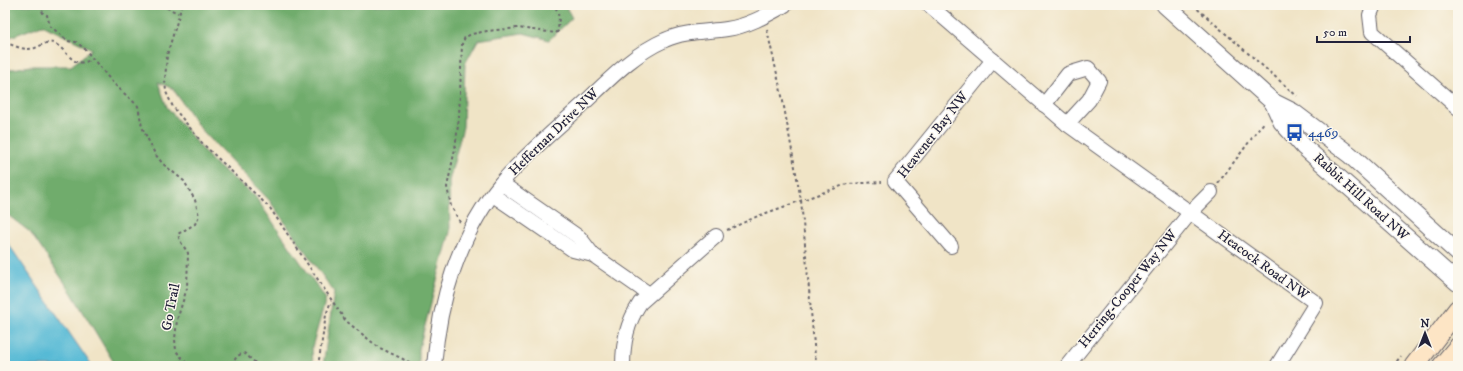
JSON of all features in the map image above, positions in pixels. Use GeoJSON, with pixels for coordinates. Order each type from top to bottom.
{"type":"FeatureCollection","features":[{"type":"Feature","properties":{"kind":"main road"},"geometry":{"type":"LineString","coordinates":[[1414,366],[1458,309]]}},
{"type":"Feature","properties":{"kind":"main road"},"geometry":{"type":"LineString","coordinates":[[1442,366],[1458,347]]}},
{"type":"Feature","properties":{"kind":"street","name":"Heffernan Drive NW"},"geometry":{"type":"LineString","coordinates":[[434,366],[443,305],[468,236],[492,194],[521,162],[640,52],[666,39],[691,33],[728,29],[764,16],[785,5]]}},
{"type":"Feature","properties":{"kind":"street","name":"Rabbit Hill Road NW"},"geometry":{"type":"LineString","coordinates":[[1165,5],[1273,102],[1299,116],[1350,155],[1458,253]]}},
{"type":"Feature","properties":{"kind":"street"},"geometry":{"type":"LineString","coordinates":[[1374,5],[1370,15],[1372,32],[1458,108]]}},
{"type":"Feature","properties":{"kind":"street","name":"Heacock Road NW"},"geometry":{"type":"LineString","coordinates":[[938,8],[993,60],[1067,124],[1316,303],[1277,366]]}},
{"type":"Feature","properties":{"kind":"street","name":"Heavener Bay NW"},"geometry":{"type":"LineString","coordinates":[[951,246],[895,181],[993,60]]}},
{"type":"Feature","properties":{"kind":"street"},"geometry":{"type":"LineString","coordinates":[[1044,105],[1068,74],[1088,68],[1099,81],[1089,100],[1067,124]]}},
{"type":"Feature","properties":{"kind":"street","name":"Rabbit Hill Road NW"},"geometry":{"type":"LineString","coordinates":[[1273,102],[1282,122],[1304,146],[1458,283]]}},
{"type":"Feature","properties":{"kind":"street"},"geometry":{"type":"LineString","coordinates":[[501,183],[580,238],[593,255],[649,294]]}},
{"type":"Feature","properties":{"kind":"street"},"geometry":{"type":"LineString","coordinates":[[1190,212],[1211,192]]}},
{"type":"Feature","properties":{"kind":"street"},"geometry":{"type":"LineString","coordinates":[[492,194],[573,250],[593,255]]}},
{"type":"Feature","properties":{"kind":"street","name":"Herring-Cooper Way NW"},"geometry":{"type":"LineString","coordinates":[[1067,366],[1190,212]]}},
{"type":"Feature","properties":{"kind":"street"},"geometry":{"type":"LineString","coordinates":[[623,366],[623,346],[634,312],[649,294],[716,236]]}},
{"type":"Feature","properties":{"kind":"path"},"geometry":{"type":"LineString","coordinates":[[5,42],[14,46],[28,49],[47,43],[52,43],[74,61],[87,61],[92,59],[84,48],[76,42],[68,41],[50,26],[47,15],[43,13],[40,5]]}},
{"type":"Feature","properties":{"kind":"path"},"geometry":{"type":"LineString","coordinates":[[161,5],[178,14]]}},
{"type":"Feature","properties":{"kind":"path"},"geometry":{"type":"LineString","coordinates":[[182,5],[178,14],[167,55],[164,80],[166,92],[173,107],[203,144],[270,208],[345,320],[378,347],[411,363],[434,366]]}},
{"type":"Feature","properties":{"kind":"path"},"geometry":{"type":"LineString","coordinates":[[468,236],[451,206],[447,187],[456,149],[462,44],[465,37],[487,31],[518,28],[556,33],[559,26],[555,5]]}},
{"type":"Feature","properties":{"kind":"path"},"geometry":{"type":"LineString","coordinates":[[764,16],[782,96],[801,200],[815,356],[819,366]]}},
{"type":"Feature","properties":{"kind":"path","name":"Go Trail"},"geometry":{"type":"LineString","coordinates":[[92,59],[112,83],[138,106],[142,127],[155,154],[162,164],[184,181],[195,200],[199,216],[195,224],[178,234],[180,241],[188,253],[187,288],[177,320],[174,339],[176,351],[189,366]]}},
{"type":"Feature","properties":{"kind":"path"},"geometry":{"type":"LineString","coordinates":[[1211,192],[1272,113],[1273,102]]}},
{"type":"Feature","properties":{"kind":"path"},"geometry":{"type":"LineString","coordinates":[[716,236],[758,216],[847,184],[895,181]]}},
{"type":"Feature","properties":{"kind":"path"},"geometry":{"type":"LineString","coordinates":[[318,366],[326,315],[331,301]]}},
{"type":"Feature","properties":{"kind":"path"},"geometry":{"type":"LineString","coordinates":[[233,366],[234,360],[239,354],[244,353],[259,366]]}},
{"type":"Feature","properties":{"kind":"green space"},"geometry":{"type":"Polygon","coordinates":[[[5,5],[565,5],[572,18],[549,40],[523,33],[478,40],[465,64],[463,127],[449,181],[450,232],[419,348],[419,366],[323,366],[334,292],[269,200],[199,127],[173,89],[158,82],[167,107],[213,162],[254,195],[326,299],[312,347],[313,366],[116,366],[71,292],[30,232],[5,213],[6,70],[31,66],[71,66],[92,49],[42,25],[5,39],[5,5]]]}},
{"type":"Feature","properties":{"kind":"water"},"geometry":{"type":"Polygon","coordinates":[[[5,239],[92,366],[5,366],[5,239]]]}},
{"type":"Feature","properties":{"kind":"place","name":"4469"},"geometry":{"type":"Point","coordinates":[1295,133]}}]}
